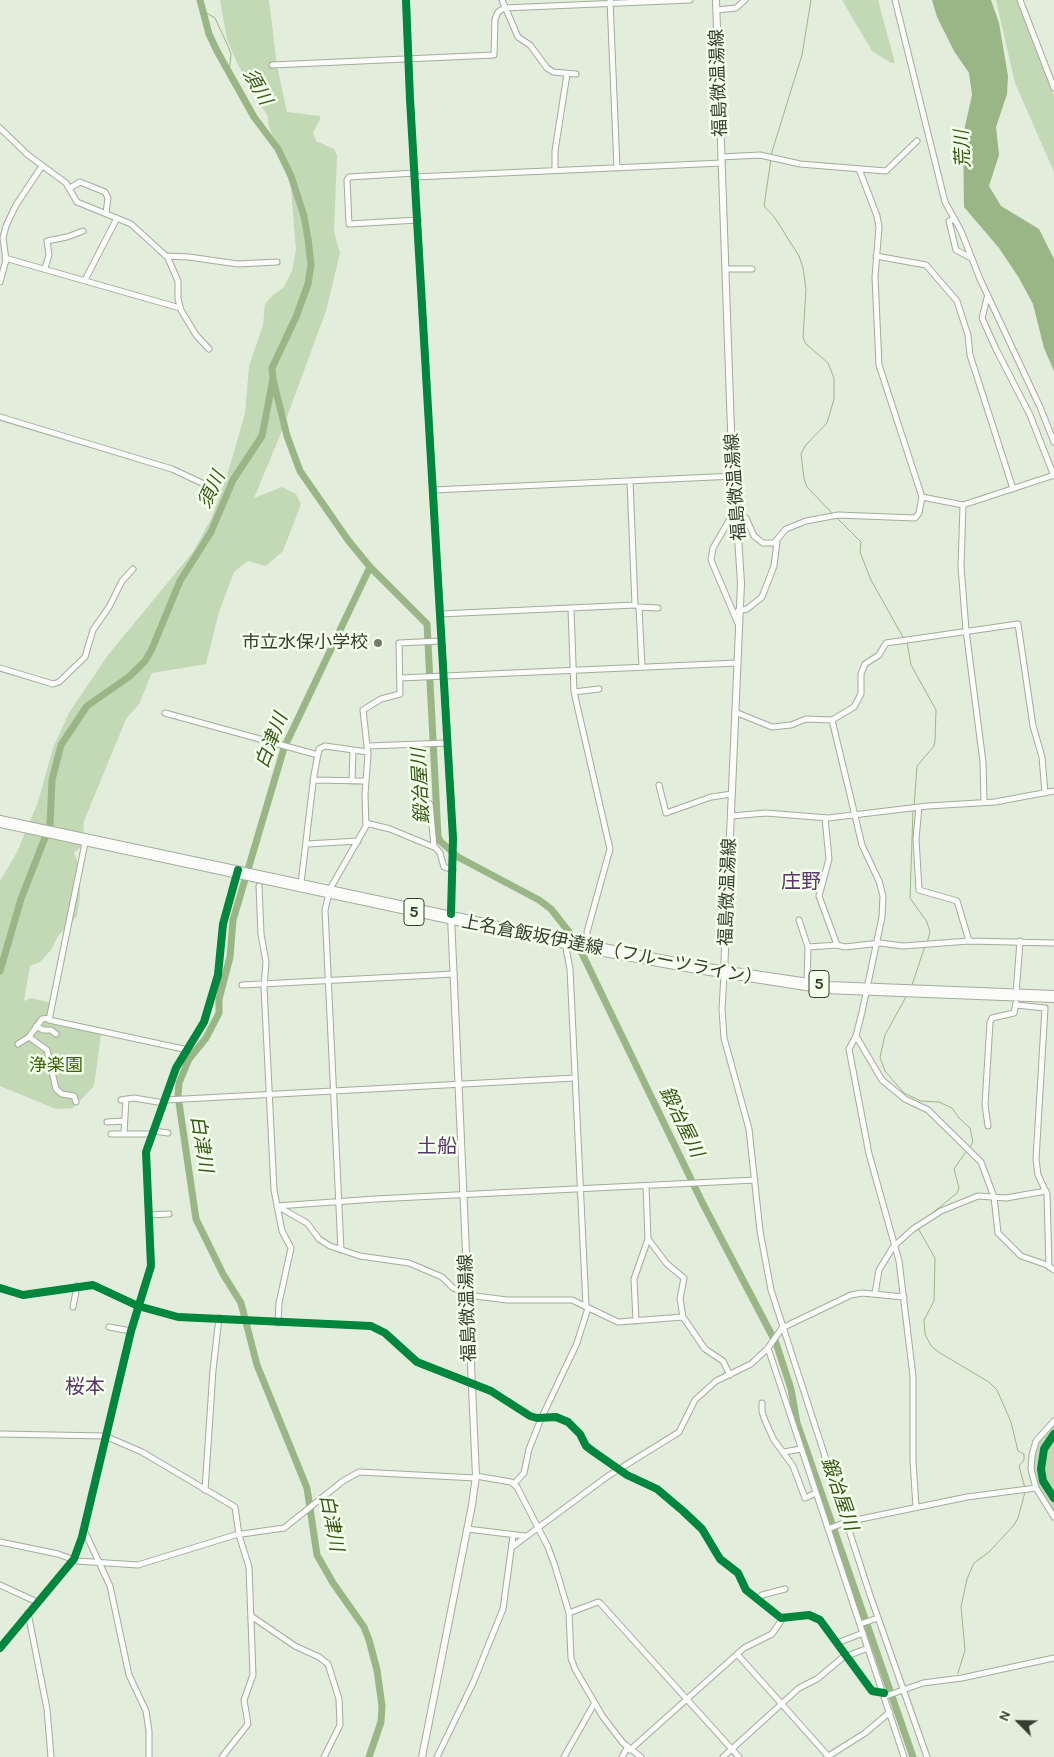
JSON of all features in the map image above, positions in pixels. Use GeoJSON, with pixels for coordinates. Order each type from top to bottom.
{"type":"FeatureCollection","features":[{"type":"Feature","properties":{"kind":"main road","name":"福島微温湯線"},"geometry":{"type":"LineString","coordinates":[[716,0],[734,476],[741,555],[724,972]]}},
{"type":"Feature","properties":{"kind":"main road","name":"上名倉飯坂伊達線（フルーツライン）"},"geometry":{"type":"LineString","coordinates":[[0,819],[12,824],[238,873],[259,880],[329,892],[588,947],[825,990],[866,990],[1016,999],[1054,999]]}},
{"type":"Feature","properties":{"kind":"main road","name":"上名倉飯坂伊達線（フルーツライン）"},"geometry":{"type":"LineString","coordinates":[[0,824],[12,824]]}},
{"type":"Feature","properties":{"kind":"main road","name":"上名倉飯坂伊達線（フルーツライン）"},"geometry":{"type":"LineString","coordinates":[[62,835],[85,843],[238,873]]}},
{"type":"Feature","properties":{"kind":"main road","name":"上名倉飯坂伊達線（フルーツライン）"},"geometry":{"type":"LineString","coordinates":[[259,880],[301,883],[329,892]]}},
{"type":"Feature","properties":{"kind":"main road","name":"福島微温湯線"},"geometry":{"type":"LineString","coordinates":[[422,1757],[476,1477],[451,917]]}},
{"type":"Feature","properties":{"kind":"main road","name":"上名倉飯坂伊達線（フルーツライン）"},"geometry":{"type":"LineString","coordinates":[[724,972],[866,990]]}},
{"type":"Feature","properties":{"kind":"main road","name":"上名倉飯坂伊達線（フルーツライン）"},"geometry":{"type":"LineString","coordinates":[[1016,999],[1054,994]]}},
{"type":"Feature","properties":{"kind":"street"},"geometry":{"type":"LineString","coordinates":[[406,0],[447,743],[453,870],[451,917]]}},
{"type":"Feature","properties":{"kind":"street"},"geometry":{"type":"LineString","coordinates":[[502,0],[518,37],[530,45],[547,68],[554,72],[576,74]]}},
{"type":"Feature","properties":{"kind":"street"},"geometry":{"type":"LineString","coordinates":[[272,65],[494,55],[495,19],[498,12],[504,8],[690,0]]}},
{"type":"Feature","properties":{"kind":"street"},"geometry":{"type":"LineString","coordinates":[[717,10],[736,8],[745,0]]}},
{"type":"Feature","properties":{"kind":"street"},"geometry":{"type":"LineString","coordinates":[[894,0],[944,198],[1040,407],[1054,442]]}},
{"type":"Feature","properties":{"kind":"street"},"geometry":{"type":"LineString","coordinates":[[1020,0],[1054,88]]}},
{"type":"Feature","properties":{"kind":"street"},"geometry":{"type":"LineString","coordinates":[[611,2],[618,168]]}},
{"type":"Feature","properties":{"kind":"street"},"geometry":{"type":"LineString","coordinates":[[554,170],[567,74]]}},
{"type":"Feature","properties":{"kind":"street"},"geometry":{"type":"LineString","coordinates":[[0,128],[42,166],[70,188],[79,204],[106,213],[135,227],[167,256],[178,281],[180,308],[196,335],[209,349]]}},
{"type":"Feature","properties":{"kind":"street"},"geometry":{"type":"LineString","coordinates":[[418,220],[349,224],[347,180],[349,177],[618,168],[722,160],[760,155],[800,164],[888,170],[917,141]]}},
{"type":"Feature","properties":{"kind":"street"},"geometry":{"type":"LineString","coordinates":[[0,282],[6,258],[3,238],[6,226],[16,205],[42,166]]}},
{"type":"Feature","properties":{"kind":"street"},"geometry":{"type":"LineString","coordinates":[[732,607],[740,612],[757,602],[766,590],[774,566],[777,542],[782,533],[790,526],[830,516],[917,517],[922,497],[879,364],[876,326],[876,256],[879,226],[859,169]]}},
{"type":"Feature","properties":{"kind":"street"},"geometry":{"type":"LineString","coordinates":[[70,188],[79,182],[105,192],[108,198],[106,213]]}},
{"type":"Feature","properties":{"kind":"street"},"geometry":{"type":"LineString","coordinates":[[85,280],[117,218]]}},
{"type":"Feature","properties":{"kind":"street"},"geometry":{"type":"LineString","coordinates":[[955,219],[949,221],[956,250],[971,258]]}},
{"type":"Feature","properties":{"kind":"street"},"geometry":{"type":"LineString","coordinates":[[46,268],[49,255],[47,240],[63,238],[83,231]]}},
{"type":"Feature","properties":{"kind":"street"},"geometry":{"type":"LineString","coordinates":[[167,256],[238,264],[277,262]]}},
{"type":"Feature","properties":{"kind":"street"},"geometry":{"type":"LineString","coordinates":[[876,256],[926,265],[957,301],[968,335],[970,355],[1013,489]]}},
{"type":"Feature","properties":{"kind":"street"},"geometry":{"type":"LineString","coordinates":[[6,258],[180,308]]}},
{"type":"Feature","properties":{"kind":"street"},"geometry":{"type":"LineString","coordinates":[[726,269],[752,268]]}},
{"type":"Feature","properties":{"kind":"street"},"geometry":{"type":"LineString","coordinates":[[922,497],[963,504],[1054,476],[1030,414],[982,318],[988,297]]}},
{"type":"Feature","properties":{"kind":"street"},"geometry":{"type":"LineString","coordinates":[[0,417],[172,469],[204,484]]}},
{"type":"Feature","properties":{"kind":"street"},"geometry":{"type":"LineString","coordinates":[[433,490],[734,476]]}},
{"type":"Feature","properties":{"kind":"street"},"geometry":{"type":"LineString","coordinates":[[630,481],[642,667]]}},
{"type":"Feature","properties":{"kind":"street"},"geometry":{"type":"LineString","coordinates":[[963,504],[961,567],[966,631],[983,762],[984,802]]}},
{"type":"Feature","properties":{"kind":"street"},"geometry":{"type":"LineString","coordinates":[[739,627],[711,556],[730,519],[738,517],[746,518],[754,536],[763,543],[777,542]]}},
{"type":"Feature","properties":{"kind":"street"},"geometry":{"type":"LineString","coordinates":[[0,668],[53,684],[59,682],[85,657],[93,630],[109,607],[122,581],[133,569]]}},
{"type":"Feature","properties":{"kind":"street"},"geometry":{"type":"LineString","coordinates":[[440,614],[637,607],[658,608]]}},
{"type":"Feature","properties":{"kind":"street"},"geometry":{"type":"LineString","coordinates":[[571,609],[574,692],[610,849],[587,932],[588,947]]}},
{"type":"Feature","properties":{"kind":"street"},"geometry":{"type":"LineString","coordinates":[[735,712],[772,727],[806,719],[832,720],[847,712],[858,701],[861,694],[861,674],[865,664],[878,655],[886,643],[1019,625],[1031,711],[1042,757],[1045,792]]}},
{"type":"Feature","properties":{"kind":"street"},"geometry":{"type":"LineString","coordinates":[[341,1250],[324,915],[329,892],[366,823],[368,749],[363,710],[383,698],[398,696],[401,690],[398,642],[441,641]]}},
{"type":"Feature","properties":{"kind":"street"},"geometry":{"type":"LineString","coordinates":[[400,678],[737,663]]}},
{"type":"Feature","properties":{"kind":"street"},"geometry":{"type":"LineString","coordinates":[[574,692],[599,689]]}},
{"type":"Feature","properties":{"kind":"street"},"geometry":{"type":"LineString","coordinates":[[165,713],[318,755]]}},
{"type":"Feature","properties":{"kind":"street"},"geometry":{"type":"LineString","coordinates":[[832,720],[864,852],[879,881],[883,896],[883,912],[877,944],[856,1036],[849,1049],[870,1154],[896,1244],[904,1297],[913,1376],[913,1461],[916,1507]]}},
{"type":"Feature","properties":{"kind":"street"},"geometry":{"type":"LineString","coordinates":[[301,883],[313,780],[318,755],[322,746],[353,751],[447,743]]}},
{"type":"Feature","properties":{"kind":"street"},"geometry":{"type":"LineString","coordinates":[[352,780],[353,751]]}},
{"type":"Feature","properties":{"kind":"street"},"geometry":{"type":"LineString","coordinates":[[313,780],[366,781]]}},
{"type":"Feature","properties":{"kind":"street"},"geometry":{"type":"LineString","coordinates":[[659,784],[666,813],[711,798],[732,794]]}},
{"type":"Feature","properties":{"kind":"street"},"geometry":{"type":"LineString","coordinates":[[731,816],[763,813],[826,818],[919,807],[984,802],[1054,791]]}},
{"type":"Feature","properties":{"kind":"street"},"geometry":{"type":"LineString","coordinates":[[430,804],[434,847]]}},
{"type":"Feature","properties":{"kind":"street"},"geometry":{"type":"LineString","coordinates":[[919,807],[916,839],[917,887],[920,891],[957,901],[969,941]]}},
{"type":"Feature","properties":{"kind":"street"},"geometry":{"type":"LineString","coordinates":[[826,818],[829,859],[819,896],[837,944]]}},
{"type":"Feature","properties":{"kind":"street"},"geometry":{"type":"LineString","coordinates":[[366,823],[434,847],[440,853],[444,867],[453,870]]}},
{"type":"Feature","properties":{"kind":"street"},"geometry":{"type":"LineString","coordinates":[[307,844],[358,841]]}},
{"type":"Feature","properties":{"kind":"street"},"geometry":{"type":"LineString","coordinates":[[85,843],[50,1018],[51,1022],[188,1050]]}},
{"type":"Feature","properties":{"kind":"street"},"geometry":{"type":"LineString","coordinates":[[0,1648],[73,1559],[79,1548],[131,1331],[151,1266],[145,1160],[176,1068],[202,1027],[216,980],[222,924],[238,873]]}},
{"type":"Feature","properties":{"kind":"street"},"geometry":{"type":"LineString","coordinates":[[259,880],[261,934],[266,962],[265,984],[274,1190],[282,1231],[291,1248],[278,1323]]}},
{"type":"Feature","properties":{"kind":"street"},"geometry":{"type":"LineString","coordinates":[[799,920],[808,947],[807,982]]}},
{"type":"Feature","properties":{"kind":"street"},"geometry":{"type":"LineString","coordinates":[[808,947],[837,944],[845,947],[877,944],[903,946],[969,941],[1054,943]]}},
{"type":"Feature","properties":{"kind":"street"},"geometry":{"type":"LineString","coordinates":[[988,1126],[985,1105],[990,1022],[992,1018],[1014,1013],[1020,941]]}},
{"type":"Feature","properties":{"kind":"street"},"geometry":{"type":"LineString","coordinates":[[515,1483],[524,1473],[529,1449],[541,1418],[577,1344],[587,1307],[570,969],[567,942]]}},
{"type":"Feature","properties":{"kind":"street"},"geometry":{"type":"LineString","coordinates":[[724,972],[722,1010],[724,1038],[746,1116],[766,1268],[782,1328],[875,1618],[927,1757]]}},
{"type":"Feature","properties":{"kind":"street"},"geometry":{"type":"LineString","coordinates":[[242,985],[454,974]]}},
{"type":"Feature","properties":{"kind":"street"},"geometry":{"type":"LineString","coordinates":[[1029,1006],[1030,998]]}},
{"type":"Feature","properties":{"kind":"street"},"geometry":{"type":"LineString","coordinates":[[856,1036],[879,1077],[906,1098],[928,1110],[978,1160],[986,1171],[994,1198],[998,1233],[1021,1256],[1052,1268],[1046,1192],[1037,1171],[1036,1159],[1045,1008],[1029,1006],[1016,999]]}},
{"type":"Feature","properties":{"kind":"street"},"geometry":{"type":"LineString","coordinates":[[18,1044],[29,1037],[42,1018],[50,1018]]}},
{"type":"Feature","properties":{"kind":"street"},"geometry":{"type":"LineString","coordinates":[[36,1026],[43,1030],[51,1030],[56,1034]]}},
{"type":"Feature","properties":{"kind":"street"},"geometry":{"type":"LineString","coordinates":[[29,1037],[47,1050],[56,1089],[62,1094],[74,1096],[76,1102]]}},
{"type":"Feature","properties":{"kind":"street"},"geometry":{"type":"LineString","coordinates":[[124,1133],[123,1100],[165,1101],[575,1078]]}},
{"type":"Feature","properties":{"kind":"street"},"geometry":{"type":"LineString","coordinates":[[107,1122],[124,1120]]}},
{"type":"Feature","properties":{"kind":"street"},"geometry":{"type":"LineString","coordinates":[[111,1134],[153,1132],[168,1134]]}},
{"type":"Feature","properties":{"kind":"street"},"geometry":{"type":"LineString","coordinates":[[277,1206],[339,1201],[755,1180]]}},
{"type":"Feature","properties":{"kind":"street"},"geometry":{"type":"LineString","coordinates":[[636,1321],[634,1276],[648,1239],[646,1186]]}},
{"type":"Feature","properties":{"kind":"street"},"geometry":{"type":"LineString","coordinates":[[874,1294],[879,1270],[896,1244],[916,1226],[951,1205],[978,1196],[1006,1198],[1046,1192]]}},
{"type":"Feature","properties":{"kind":"street"},"geometry":{"type":"LineString","coordinates":[[277,1206],[307,1223],[323,1242],[360,1256],[409,1263],[442,1277],[454,1288],[467,1294],[506,1300],[569,1300],[614,1321],[636,1321],[683,1316]]}},
{"type":"Feature","properties":{"kind":"street"},"geometry":{"type":"LineString","coordinates":[[149,1215],[169,1214]]}},
{"type":"Feature","properties":{"kind":"street"},"geometry":{"type":"LineString","coordinates":[[648,1239],[668,1264],[684,1278],[685,1283],[680,1299],[683,1316],[705,1349],[723,1361],[730,1375]]}},
{"type":"Feature","properties":{"kind":"street"},"geometry":{"type":"LineString","coordinates":[[73,1307],[77,1286]]}},
{"type":"Feature","properties":{"kind":"street"},"geometry":{"type":"LineString","coordinates":[[0,1288],[23,1295],[77,1286],[97,1286],[138,1306],[178,1317],[371,1326],[385,1333],[417,1362],[497,1394],[524,1413],[541,1418],[556,1417],[568,1422],[580,1434],[588,1448],[620,1470],[656,1489],[684,1510],[702,1529],[720,1559],[738,1573],[746,1590],[757,1599],[784,1618],[805,1615],[815,1616],[872,1691],[886,1695],[923,1683],[962,1678],[1054,1658]]}},
{"type":"Feature","properties":{"kind":"street"},"geometry":{"type":"LineString","coordinates":[[512,1547],[620,1470],[679,1432],[692,1403],[716,1381],[751,1364],[769,1346],[782,1328],[851,1295],[862,1293],[904,1297]]}},
{"type":"Feature","properties":{"kind":"street"},"geometry":{"type":"LineString","coordinates":[[205,1490],[213,1370],[220,1318]]}},
{"type":"Feature","properties":{"kind":"street"},"geometry":{"type":"LineString","coordinates":[[109,1328],[131,1331]]}},
{"type":"Feature","properties":{"kind":"street"},"geometry":{"type":"LineString","coordinates":[[769,1346],[801,1450],[829,1528],[868,1648],[886,1695],[904,1757]]}},
{"type":"Feature","properties":{"kind":"street"},"geometry":{"type":"LineString","coordinates":[[762,1403],[762,1412],[766,1423],[774,1440],[784,1452],[798,1477],[805,1498],[816,1493]]}},
{"type":"Feature","properties":{"kind":"street"},"geometry":{"type":"LineString","coordinates":[[1054,1421],[1039,1437],[1032,1454],[1030,1470],[1036,1488],[1054,1517]]}},
{"type":"Feature","properties":{"kind":"street"},"geometry":{"type":"LineString","coordinates":[[0,1434],[107,1437],[142,1452],[235,1507],[239,1535],[248,1563],[253,1675],[244,1700],[248,1724],[222,1757]]}},
{"type":"Feature","properties":{"kind":"street"},"geometry":{"type":"LineString","coordinates":[[784,1452],[801,1450]]}},
{"type":"Feature","properties":{"kind":"street"},"geometry":{"type":"LineString","coordinates":[[0,1542],[100,1564],[132,1565],[239,1535],[284,1528],[344,1481],[359,1472],[476,1477],[515,1483]]}},
{"type":"Feature","properties":{"kind":"street"},"geometry":{"type":"LineString","coordinates":[[515,1483],[550,1554],[568,1613],[571,1658],[594,1704],[629,1749],[640,1757]]}},
{"type":"Feature","properties":{"kind":"street"},"geometry":{"type":"LineString","coordinates":[[829,1528],[844,1523],[967,1497],[1036,1488]]}},
{"type":"Feature","properties":{"kind":"street"},"geometry":{"type":"LineString","coordinates":[[467,1528],[513,1536],[525,1536]]}},
{"type":"Feature","properties":{"kind":"street"},"geometry":{"type":"LineString","coordinates":[[84,1530],[100,1564],[113,1599],[130,1676],[146,1711],[149,1731],[149,1757]]}},
{"type":"Feature","properties":{"kind":"street"},"geometry":{"type":"LineString","coordinates":[[437,1757],[473,1683],[503,1609],[513,1536]]}},
{"type":"Feature","properties":{"kind":"street"},"geometry":{"type":"LineString","coordinates":[[0,1585],[37,1602]]}},
{"type":"Feature","properties":{"kind":"street"},"geometry":{"type":"LineString","coordinates":[[757,1599],[762,1595],[785,1589]]}},
{"type":"Feature","properties":{"kind":"street"},"geometry":{"type":"LineString","coordinates":[[568,1613],[598,1602],[739,1757]]}},
{"type":"Feature","properties":{"kind":"street"},"geometry":{"type":"LineString","coordinates":[[28,1613],[47,1709],[51,1757]]}},
{"type":"Feature","properties":{"kind":"street"},"geometry":{"type":"LineString","coordinates":[[251,1616],[295,1646],[319,1656],[328,1664],[339,1699],[340,1726],[324,1757]]}},
{"type":"Feature","properties":{"kind":"street"},"geometry":{"type":"LineString","coordinates":[[622,1757],[745,1647],[772,1634],[784,1618]]}},
{"type":"Feature","properties":{"kind":"street"},"geometry":{"type":"LineString","coordinates":[[861,1623],[875,1618]]}},
{"type":"Feature","properties":{"kind":"street"},"geometry":{"type":"LineString","coordinates":[[837,1643],[863,1633]]}},
{"type":"Feature","properties":{"kind":"street"},"geometry":{"type":"LineString","coordinates":[[723,1757],[801,1687],[816,1680],[833,1664],[868,1648]]}},
{"type":"Feature","properties":{"kind":"street"},"geometry":{"type":"LineString","coordinates":[[737,1654],[828,1757],[859,1737],[890,1712]]}},
{"type":"Feature","properties":{"kind":"street"},"geometry":{"type":"LineString","coordinates":[[564,1757],[594,1704]]}},
{"type":"Feature","properties":{"kind":"green space","name":"浄楽園"},"geometry":{"type":"Polygon","coordinates":[[[220,0],[269,0],[277,66],[287,112],[320,116],[320,120],[313,132],[316,141],[334,149],[337,155],[334,232],[340,253],[326,311],[281,433],[254,498],[282,487],[296,494],[301,504],[283,551],[266,566],[248,561],[234,572],[219,612],[206,664],[152,673],[139,704],[126,719],[84,821],[83,845],[74,853],[79,865],[80,896],[77,916],[58,936],[51,950],[40,962],[30,966],[24,1001],[31,998],[51,1003],[47,1020],[51,1024],[101,1034],[94,1086],[73,1108],[56,1109],[0,1086],[0,881],[17,852],[38,802],[53,748],[69,713],[108,655],[193,552],[211,519],[225,482],[245,414],[249,366],[263,325],[265,304],[284,287],[292,271],[296,250],[290,177],[268,124],[268,117],[238,65],[227,39],[220,0]]]}},
{"type":"Feature","properties":{"kind":"green space"},"geometry":{"type":"Polygon","coordinates":[[[842,0],[878,0],[895,63],[891,63],[872,51],[842,0]]]}},
{"type":"Feature","properties":{"kind":"green space"},"geometry":{"type":"Polygon","coordinates":[[[996,0],[1017,0],[1040,55],[1054,96],[1054,172],[1015,83],[996,0]]]}},
{"type":"Feature","properties":{"kind":"green space"},"geometry":{"type":"Polygon","coordinates":[[[1054,1423],[1054,1512],[1039,1488],[1034,1472],[1033,1459],[1041,1438],[1054,1423]]]}},
{"type":"Feature","properties":{"kind":"shaded area"},"geometry":{"type":"Polygon","coordinates":[[[932,0],[991,0],[999,23],[1008,76],[1007,94],[996,127],[999,155],[989,186],[1001,206],[1039,229],[1054,259],[1054,371],[1044,348],[1033,304],[1019,278],[999,248],[964,207],[963,135],[972,95],[969,73],[954,51],[937,17],[932,0]]]}},
{"type":"Feature","properties":{"kind":"waterway","name":"須川"},"geometry":{"type":"LineString","coordinates":[[0,971],[21,899],[50,825],[52,780],[61,745],[87,706],[130,676],[145,661],[151,651],[180,581],[211,532],[233,480],[262,436],[273,379],[272,368],[296,317],[308,284],[311,265],[308,239],[304,216],[291,176],[278,149],[254,117],[217,51],[209,34],[200,0]]}},
{"type":"Feature","properties":{"kind":"waterway"},"geometry":{"type":"LineString","coordinates":[[771,155],[802,55],[811,0]]}},
{"type":"Feature","properties":{"kind":"waterway"},"geometry":{"type":"LineString","coordinates":[[203,11],[215,18],[228,46],[231,54],[229,73]]}},
{"type":"Feature","properties":{"kind":"waterway"},"geometry":{"type":"LineString","coordinates":[[771,159],[764,206],[775,218],[799,256],[803,268],[806,289],[803,338],[806,344],[828,363],[834,378],[834,399],[827,423],[805,446],[801,454],[804,479],[807,487],[833,514]]}},
{"type":"Feature","properties":{"kind":"waterway","name":"鍛冶屋川"},"geometry":{"type":"LineString","coordinates":[[273,379],[287,436],[300,471],[348,540],[370,567],[427,624],[438,836],[440,841],[458,857],[539,900],[551,909],[576,941],[702,1202],[776,1343],[791,1389],[797,1423],[913,1757]]}},
{"type":"Feature","properties":{"kind":"waterway"},"geometry":{"type":"LineString","coordinates":[[837,518],[861,542],[860,552],[871,580],[904,639]]}},
{"type":"Feature","properties":{"kind":"waterway","name":"白津川"},"geometry":{"type":"LineString","coordinates":[[369,1757],[381,1722],[382,1706],[377,1670],[369,1640],[364,1627],[333,1583],[317,1555],[307,1488],[257,1365],[241,1303],[223,1274],[196,1219],[178,1096],[179,1083],[189,1059],[206,1038],[219,1013],[219,999],[230,957],[233,920],[284,748],[370,567]]}},
{"type":"Feature","properties":{"kind":"waterway"},"geometry":{"type":"LineString","coordinates":[[907,642],[911,665],[936,710],[934,746],[917,766],[914,807]]}},
{"type":"Feature","properties":{"kind":"waterway"},"geometry":{"type":"LineString","coordinates":[[913,811],[910,898],[927,922],[930,932],[927,943]]}},
{"type":"Feature","properties":{"kind":"waterway"},"geometry":{"type":"LineString","coordinates":[[912,985],[925,946]]}},
{"type":"Feature","properties":{"kind":"waterway"},"geometry":{"type":"LineString","coordinates":[[907,995],[885,1035],[880,1057],[885,1071],[904,1093],[921,1101],[939,1102],[952,1108],[970,1128],[973,1142],[970,1147]]}},
{"type":"Feature","properties":{"kind":"waterway"},"geometry":{"type":"LineString","coordinates":[[930,1215],[957,1193],[959,1188],[954,1169],[967,1150]]}},
{"type":"Feature","properties":{"kind":"waterway"},"geometry":{"type":"LineString","coordinates":[[918,1228],[935,1258],[934,1301],[924,1320],[925,1334],[931,1346],[989,1382],[997,1390],[1011,1422],[1018,1451],[1024,1454],[1024,1460],[1019,1466],[1025,1488]]}},
{"type":"Feature","properties":{"kind":"waterway"},"geometry":{"type":"LineString","coordinates":[[958,1673],[965,1650],[961,1607],[967,1579],[974,1563],[989,1552],[1014,1525],[1018,1518],[1025,1492]]}},
{"type":"Feature","properties":{"kind":"cycle path"},"geometry":{"type":"LineString","coordinates":[[406,0],[410,99],[453,838],[451,914]]}},
{"type":"Feature","properties":{"kind":"cycle path"},"geometry":{"type":"LineString","coordinates":[[0,1648],[74,1559],[82,1537],[131,1331],[151,1266],[146,1152],[176,1068],[204,1022],[218,975],[223,924],[238,870]]}},
{"type":"Feature","properties":{"kind":"cycle path"},"geometry":{"type":"LineString","coordinates":[[0,1288],[23,1295],[93,1285],[138,1306],[178,1317],[371,1326],[385,1333],[417,1362],[491,1391],[530,1416],[537,1418],[556,1417],[568,1422],[580,1434],[586,1446],[627,1475],[657,1489],[683,1511],[702,1529],[720,1559],[738,1573],[746,1590],[781,1618],[809,1615],[820,1620],[872,1691],[884,1693]]}},
{"type":"Feature","properties":{"kind":"cycle path"},"geometry":{"type":"LineString","coordinates":[[1054,1434],[1044,1449],[1041,1469],[1043,1481],[1054,1498]]}},
{"type":"Feature","properties":{"kind":"place","name":"市立水保小学校"},"geometry":{"type":"Point","coordinates":[378,643]}},
{"type":"Feature","properties":{"kind":"district","name":"庄野"},"geometry":{"type":"Point","coordinates":[801,882]}},
{"type":"Feature","properties":{"kind":"district","name":"土船"},"geometry":{"type":"Point","coordinates":[437,1147]}},
{"type":"Feature","properties":{"kind":"district","name":"桜本"},"geometry":{"type":"Point","coordinates":[85,1387]}},
{"type":"Feature","properties":{"kind":"water label","name":"荒川"},"geometry":{"type":"Point","coordinates":[963,149]}}]}
